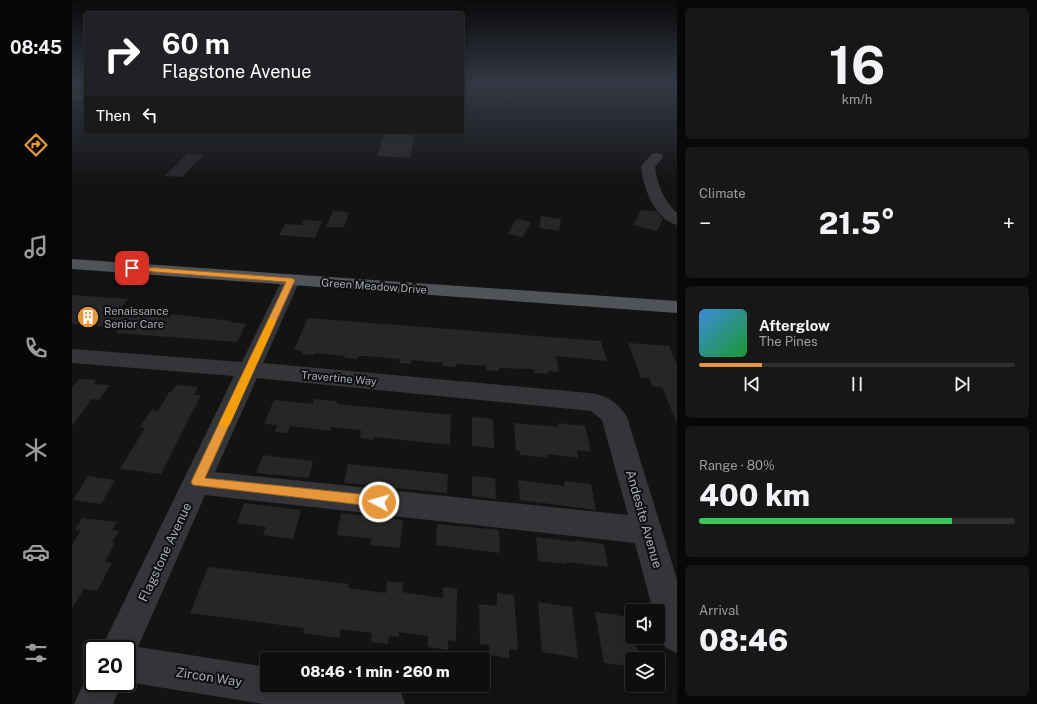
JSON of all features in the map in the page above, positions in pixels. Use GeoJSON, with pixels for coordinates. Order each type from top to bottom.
{"type":"FeatureCollection","features":[{"type":"Feature","properties":{"kind":"main road","name":"Green Meadow Drive"},"geometry":{"type":"LineString","coordinates":[[72,264],[677,307]]}},
{"type":"Feature","properties":{"kind":"street"},"geometry":{"type":"LineString","coordinates":[[657,157],[648,166],[651,187],[674,228]]}},
{"type":"Feature","properties":{"kind":"street","name":"Flagstone Avenue"},"geometry":{"type":"LineString","coordinates":[[123,640],[291,280]]}},
{"type":"Feature","properties":{"kind":"street","name":"Travertine Way"},"geometry":{"type":"LineString","coordinates":[[72,356],[250,370],[591,402],[605,406]]}},
{"type":"Feature","properties":{"kind":"street","name":"Andesite Avenue"},"geometry":{"type":"LineString","coordinates":[[605,406],[614,417],[677,635]]}},
{"type":"Feature","properties":{"kind":"street"},"geometry":{"type":"LineString","coordinates":[[197,482],[647,531]]}},
{"type":"Feature","properties":{"kind":"street","name":"Zircon Way"},"geometry":{"type":"LineString","coordinates":[[136,665],[386,704]]}},
{"type":"Feature","properties":{"kind":"street"},"geometry":{"type":"LineString","coordinates":[[93,704],[99,692]]}},
{"type":"Feature","properties":{"kind":"building"},"geometry":{"type":"Polygon","coordinates":[[[384,134],[415,134],[410,158],[377,156],[384,134]]]}},
{"type":"Feature","properties":{"kind":"building"},"geometry":{"type":"Polygon","coordinates":[[[187,154],[203,155],[182,177],[164,176],[187,154]]]}},
{"type":"Feature","properties":{"kind":"building"},"geometry":{"type":"Polygon","coordinates":[[[641,210],[656,211],[663,219],[657,231],[633,225],[641,210]]]}},
{"type":"Feature","properties":{"kind":"building"},"geometry":{"type":"Polygon","coordinates":[[[333,211],[349,212],[344,227],[326,227],[333,211]]]}},
{"type":"Feature","properties":{"kind":"building"},"geometry":{"type":"Polygon","coordinates":[[[541,216],[561,219],[559,231],[539,228],[541,216]]]}},
{"type":"Feature","properties":{"kind":"building"},"geometry":{"type":"Polygon","coordinates":[[[516,219],[531,222],[523,237],[508,234],[516,219]]]}},
{"type":"Feature","properties":{"kind":"building"},"geometry":{"type":"Polygon","coordinates":[[[304,220],[322,221],[315,238],[279,235],[285,224],[302,225],[304,220]]]}},
{"type":"Feature","properties":{"kind":"building"},"geometry":{"type":"Polygon","coordinates":[[[72,295],[128,299],[116,314],[169,318],[172,314],[246,324],[237,342],[116,333],[119,328],[72,324],[72,295]]]}},
{"type":"Feature","properties":{"kind":"building"},"geometry":{"type":"Polygon","coordinates":[[[308,318],[601,341],[607,361],[556,356],[559,372],[548,371],[548,374],[534,373],[534,369],[499,368],[499,371],[486,370],[486,366],[456,364],[456,367],[443,366],[443,363],[412,360],[411,364],[399,363],[400,359],[367,356],[359,356],[358,359],[315,353],[314,355],[302,354],[303,351],[294,350],[308,318]]]}},
{"type":"Feature","properties":{"kind":"building"},"geometry":{"type":"Polygon","coordinates":[[[628,343],[669,346],[677,365],[677,424],[662,387],[652,386],[649,378],[641,378],[628,343]]]}},
{"type":"Feature","properties":{"kind":"building"},"geometry":{"type":"Polygon","coordinates":[[[79,379],[97,380],[94,384],[110,385],[99,400],[92,399],[72,426],[72,387],[79,379]]]}},
{"type":"Feature","properties":{"kind":"building"},"geometry":{"type":"Polygon","coordinates":[[[176,385],[198,387],[194,395],[201,395],[161,474],[120,469],[145,428],[140,427],[151,410],[158,411],[169,392],[172,392],[176,385]]]}},
{"type":"Feature","properties":{"kind":"building"},"geometry":{"type":"Polygon","coordinates":[[[314,399],[337,401],[337,404],[451,415],[450,445],[374,437],[373,440],[360,438],[361,430],[331,427],[330,431],[290,426],[288,433],[275,432],[277,425],[264,424],[274,400],[313,404],[314,399]]]}},
{"type":"Feature","properties":{"kind":"building"},"geometry":{"type":"Polygon","coordinates":[[[472,417],[493,419],[494,448],[472,446],[472,417]]]}},
{"type":"Feature","properties":{"kind":"building"},"geometry":{"type":"Polygon","coordinates":[[[514,423],[558,427],[558,423],[585,426],[591,452],[577,450],[578,458],[547,454],[548,458],[520,455],[520,451],[516,450],[514,423]]]}},
{"type":"Feature","properties":{"kind":"building"},"geometry":{"type":"Polygon","coordinates":[[[263,455],[313,461],[309,478],[256,473],[263,455]]]}},
{"type":"Feature","properties":{"kind":"building"},"geometry":{"type":"Polygon","coordinates":[[[348,464],[448,474],[447,493],[344,483],[348,464]]]}},
{"type":"Feature","properties":{"kind":"building"},"geometry":{"type":"Polygon","coordinates":[[[88,476],[115,480],[101,504],[73,500],[88,476]]]}},
{"type":"Feature","properties":{"kind":"building"},"geometry":{"type":"Polygon","coordinates":[[[472,476],[495,478],[496,499],[472,496],[472,476]]]}},
{"type":"Feature","properties":{"kind":"building"},"geometry":{"type":"Polygon","coordinates":[[[518,480],[565,486],[564,481],[591,484],[596,510],[520,500],[518,480]]]}},
{"type":"Feature","properties":{"kind":"building"},"geometry":{"type":"Polygon","coordinates":[[[244,503],[301,510],[293,539],[263,535],[266,527],[237,523],[244,503]]]}},
{"type":"Feature","properties":{"kind":"building"},"geometry":{"type":"Polygon","coordinates":[[[341,513],[403,520],[400,548],[370,545],[371,539],[337,535],[341,513]]]}},
{"type":"Feature","properties":{"kind":"building"},"geometry":{"type":"Polygon","coordinates":[[[82,518],[117,522],[112,530],[119,531],[112,542],[115,543],[105,561],[112,563],[97,591],[84,589],[72,608],[72,545],[81,530],[75,530],[82,518]]]}},
{"type":"Feature","properties":{"kind":"building"},"geometry":{"type":"Polygon","coordinates":[[[437,524],[499,530],[500,553],[436,545],[437,524]]]}},
{"type":"Feature","properties":{"kind":"building"},"geometry":{"type":"Polygon","coordinates":[[[536,537],[604,544],[608,567],[566,562],[567,564],[538,561],[536,537]]]}},
{"type":"Feature","properties":{"kind":"building"},"geometry":{"type":"Polygon","coordinates":[[[208,567],[349,584],[348,588],[386,593],[387,581],[403,583],[402,592],[443,598],[443,587],[457,589],[456,641],[448,640],[448,650],[428,647],[428,636],[399,632],[399,637],[389,636],[388,644],[371,642],[372,633],[341,629],[339,638],[303,633],[304,628],[190,613],[208,567]]]}},
{"type":"Feature","properties":{"kind":"building"},"geometry":{"type":"Polygon","coordinates":[[[497,593],[514,595],[518,650],[509,649],[509,658],[490,655],[489,645],[480,644],[479,604],[497,606],[497,593]]]}},
{"type":"Feature","properties":{"kind":"building"},"geometry":{"type":"Polygon","coordinates":[[[538,602],[572,607],[578,658],[542,652],[538,602]]]}},
{"type":"Feature","properties":{"kind":"building"},"geometry":{"type":"Polygon","coordinates":[[[595,612],[625,616],[625,644],[636,644],[638,652],[625,652],[625,666],[604,663],[595,612]]]}},
{"type":"Feature","properties":{"kind":"slow traffic"},"geometry":{"type":"LineString","coordinates":[[224,424],[272,321]]}},
{"type":"Feature","properties":{"kind":"place","name":"Renaissance Senior Care"},"geometry":{"type":"Point","coordinates":[88,317]}},
{"type":"Feature","properties":{"kind":"route"},"geometry":{"type":"LineString","coordinates":[[132,268],[291,280],[197,482],[379,502]]}}]}
